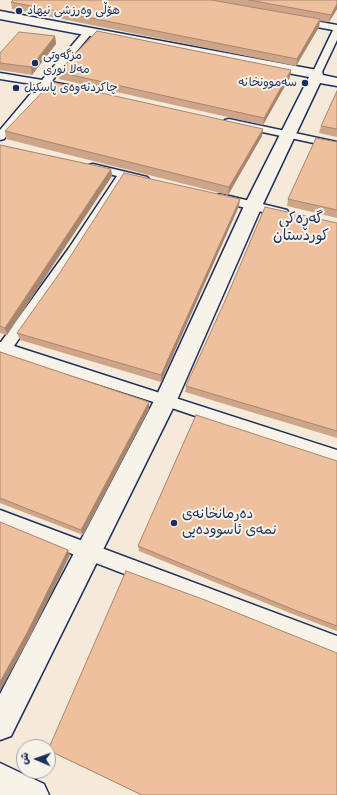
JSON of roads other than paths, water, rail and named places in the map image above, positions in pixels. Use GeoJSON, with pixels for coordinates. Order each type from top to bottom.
{"type":"FeatureCollection","features":[{"type":"Feature","properties":{"kind":"street"},"geometry":{"type":"LineString","coordinates":[[0,14],[10,4]]}},
{"type":"Feature","properties":{"kind":"street"},"geometry":{"type":"LineString","coordinates":[[0,14],[323,78]]}},
{"type":"Feature","properties":{"kind":"street"},"geometry":{"type":"LineString","coordinates":[[0,725],[166,400],[288,134],[323,78],[337,29],[289,19]]}},
{"type":"Feature","properties":{"kind":"street"},"geometry":{"type":"LineString","coordinates":[[0,137],[89,31]]}},
{"type":"Feature","properties":{"kind":"street"},"geometry":{"type":"LineString","coordinates":[[0,76],[83,91]]}},
{"type":"Feature","properties":{"kind":"street"},"geometry":{"type":"LineString","coordinates":[[220,120],[337,145]]}},
{"type":"Feature","properties":{"kind":"street"},"geometry":{"type":"LineString","coordinates":[[85,166],[151,181]]}},
{"type":"Feature","properties":{"kind":"street"},"geometry":{"type":"LineString","coordinates":[[123,174],[73,251],[2,348],[166,400],[337,457]]}},
{"type":"Feature","properties":{"kind":"street"},"geometry":{"type":"LineString","coordinates":[[208,195],[291,215]]}},
{"type":"Feature","properties":{"kind":"street"},"geometry":{"type":"LineString","coordinates":[[0,518],[337,646]]}},
{"type":"Feature","properties":{"kind":"street"},"geometry":{"type":"LineString","coordinates":[[0,779],[33,795]]}},
{"type":"Feature","properties":{"kind":"place","name":"هۆڵی وەرزشی نیهاد"},"geometry":{"type":"Point","coordinates":[19,11]}},
{"type":"Feature","properties":{"kind":"place","name":"مزگەوتی مەلا نوری"},"geometry":{"type":"Point","coordinates":[35,63]}},
{"type":"Feature","properties":{"kind":"place","name":"سەموونخانە"},"geometry":{"type":"Point","coordinates":[305,83]}},
{"type":"Feature","properties":{"kind":"place","name":"چاکردنەوەی پاسکیل"},"geometry":{"type":"Point","coordinates":[16,88]}},
{"type":"Feature","properties":{"kind":"place","name":"دەرمانخانەی نمەی ئاسوودەیی"},"geometry":{"type":"Point","coordinates":[174,523]}},
{"type":"Feature","properties":{"kind":"district","name":"گەڕەکی کوردستان"},"geometry":{"type":"Point","coordinates":[301,228]}}]}
